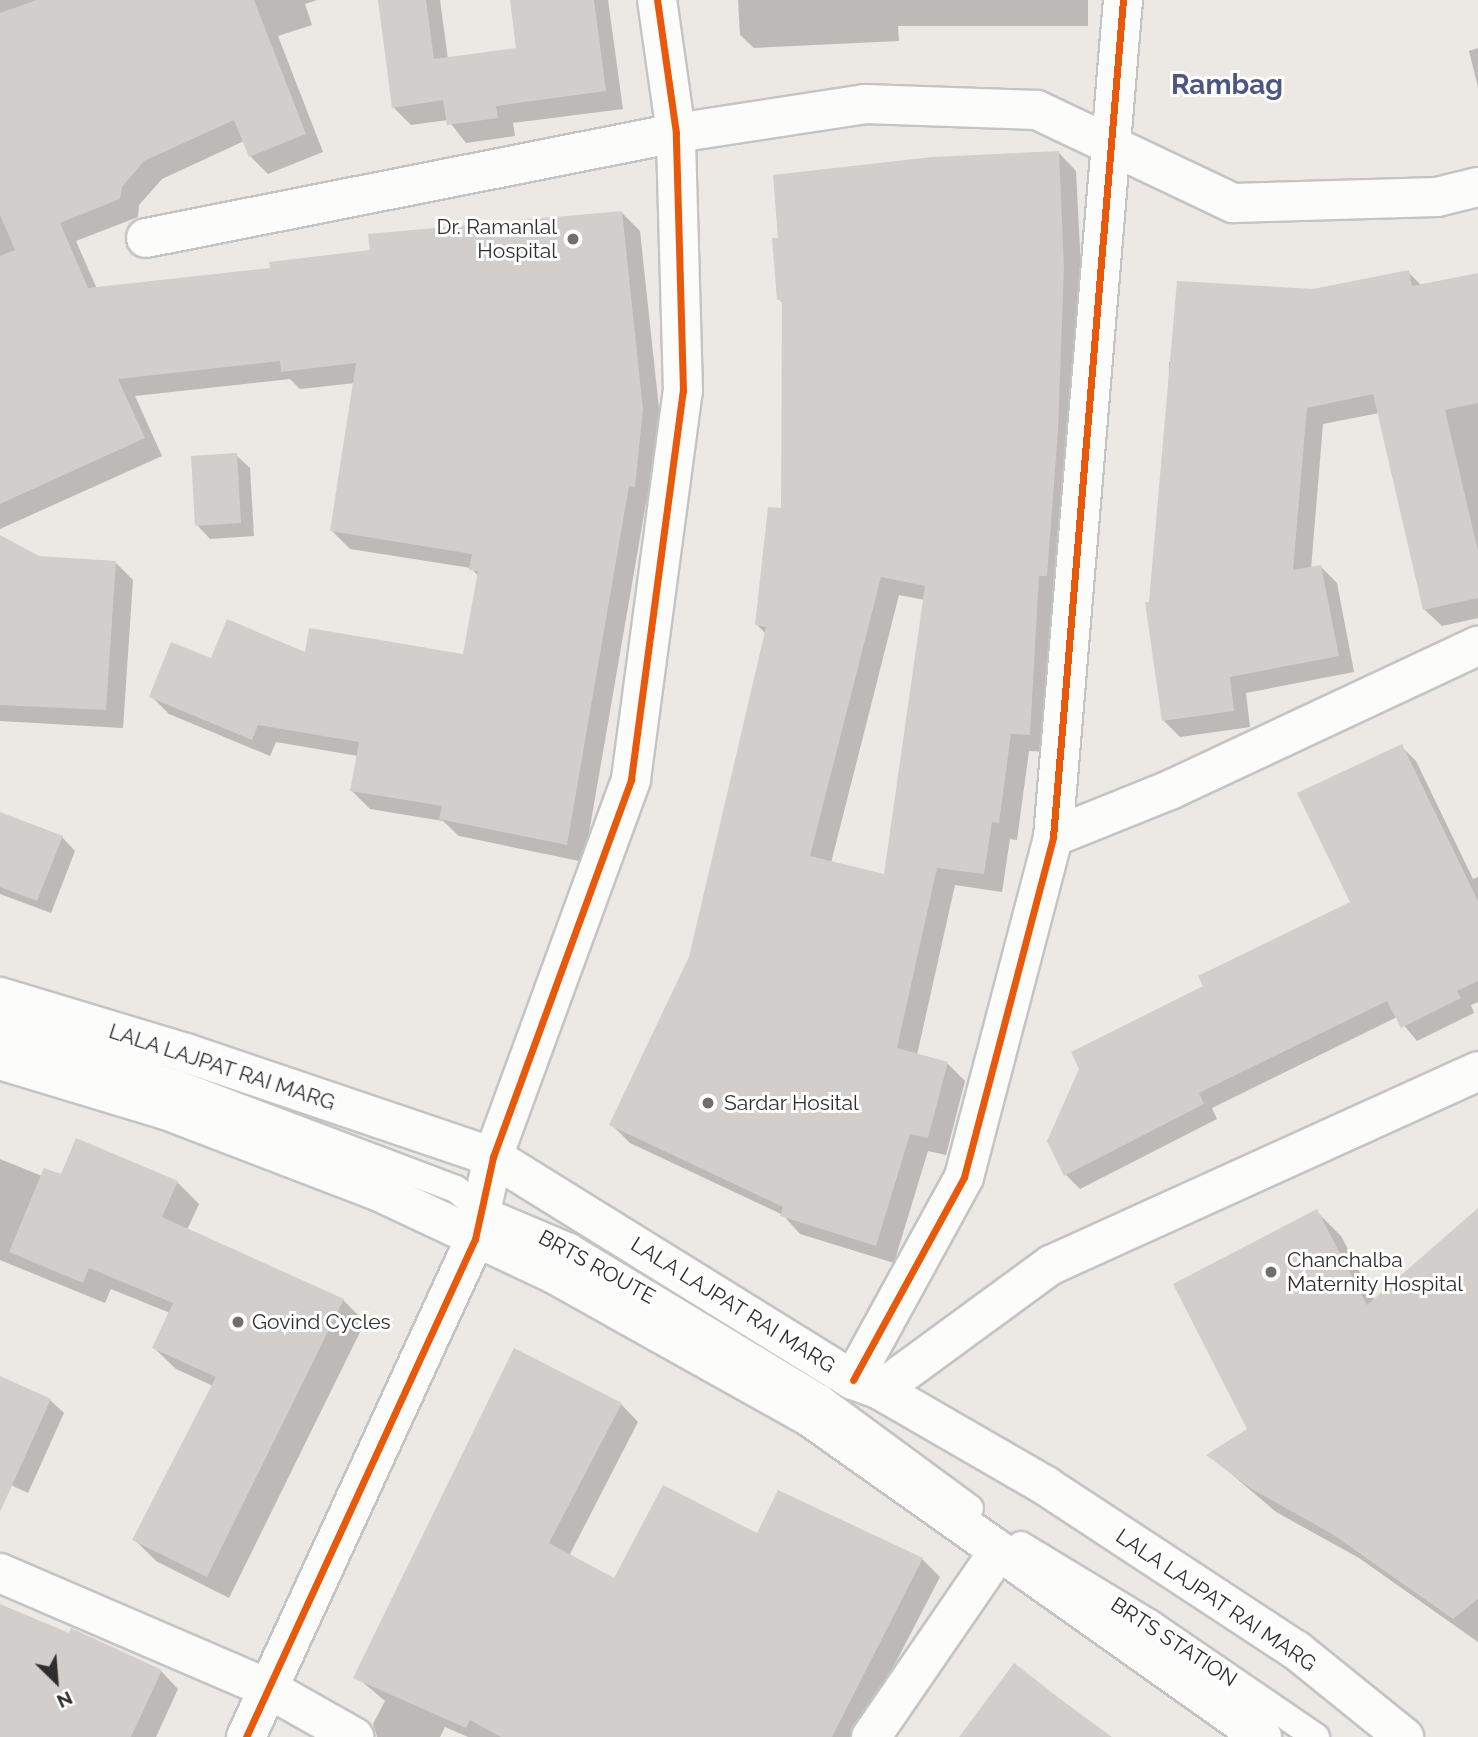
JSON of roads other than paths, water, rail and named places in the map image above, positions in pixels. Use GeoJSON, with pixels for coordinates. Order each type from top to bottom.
{"type":"FeatureCollection","features":[{"type":"Feature","properties":{"kind":"street"},"geometry":{"type":"LineString","coordinates":[[246,1737],[478,1224],[493,1157],[631,779],[683,391],[676,133],[657,0]]}},
{"type":"Feature","properties":{"kind":"street"},"geometry":{"type":"LineString","coordinates":[[867,1385],[964,1177],[1053,837],[1124,0]]}},
{"type":"Feature","properties":{"kind":"street"},"geometry":{"type":"LineString","coordinates":[[146,238],[676,133],[878,104],[1037,110],[1233,203],[1437,197],[1478,187]]}},
{"type":"Feature","properties":{"kind":"street"},"geometry":{"type":"LineString","coordinates":[[1053,837],[1170,790],[1478,646]]}},
{"type":"Feature","properties":{"kind":"street","name":"LALA LAJPAT RAI MARG"},"geometry":{"type":"LineString","coordinates":[[0,997],[186,1053],[493,1157],[867,1385],[1046,1486],[1296,1650],[1404,1737]]}},
{"type":"Feature","properties":{"kind":"street"},"geometry":{"type":"LineString","coordinates":[[0,1060],[166,1110],[380,1192],[478,1224],[554,1274],[810,1417],[1014,1551],[1262,1737]]}},
{"type":"Feature","properties":{"kind":"street"},"geometry":{"type":"LineString","coordinates":[[867,1385],[1051,1265],[1478,1071]]}},
{"type":"Feature","properties":{"kind":"street"},"geometry":{"type":"LineString","coordinates":[[871,1737],[1014,1551]]}},
{"type":"Feature","properties":{"kind":"street"},"geometry":{"type":"LineString","coordinates":[[0,1573],[269,1689],[354,1737]]}},
{"type":"Feature","properties":{"kind":"lane"},"geometry":{"type":"LineString","coordinates":[[0,1028],[178,1084],[457,1189],[478,1224]]}},
{"type":"Feature","properties":{"kind":"lane","name":"BRTS STATION"},"geometry":{"type":"LineString","coordinates":[[1014,1551],[1150,1624],[1316,1737]]}},
{"type":"Feature","properties":{"kind":"place","name":"Dr. Ramanlal Hospital"},"geometry":{"type":"Point","coordinates":[573,239]}},
{"type":"Feature","properties":{"kind":"place","name":"Sardar Hosital"},"geometry":{"type":"Point","coordinates":[708,1103]}},
{"type":"Feature","properties":{"kind":"place","name":"Chanchalba Maternity Hospital"},"geometry":{"type":"Point","coordinates":[1271,1272]}},
{"type":"Feature","properties":{"kind":"place","name":"Govind Cycles"},"geometry":{"type":"Point","coordinates":[238,1322]}},
{"type":"Feature","properties":{"kind":"district","name":"Rambag"},"geometry":{"type":"Point","coordinates":[1227,85]}}]}
